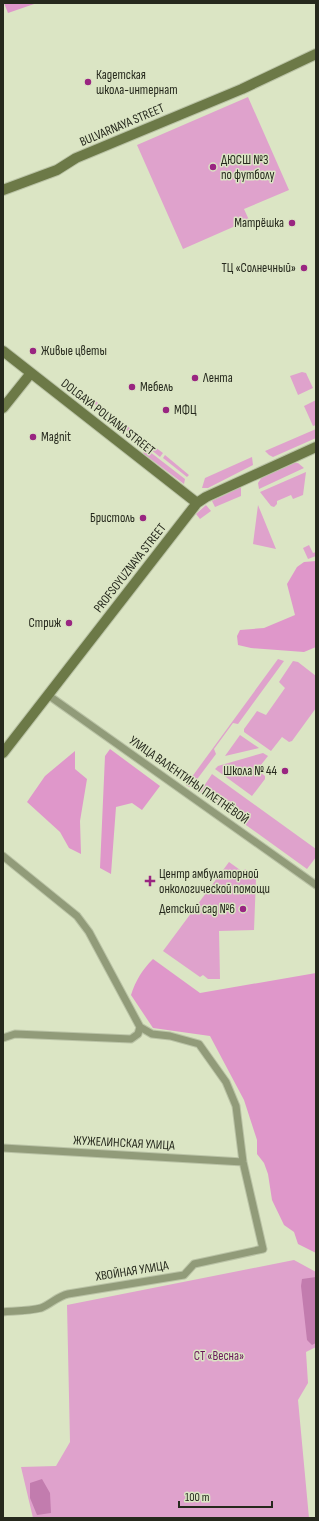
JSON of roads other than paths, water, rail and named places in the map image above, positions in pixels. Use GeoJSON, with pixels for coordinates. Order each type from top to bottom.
{"type":"FeatureCollection","features":[{"type":"Feature","properties":{"kind":"main road","name":"BULVARNAYA STREET"},"geometry":{"type":"LineString","coordinates":[[3,190],[57,170],[76,158],[242,89],[316,54]]}},
{"type":"Feature","properties":{"kind":"main road","name":"DOLGAYA POLYANA STREET"},"geometry":{"type":"LineString","coordinates":[[3,351],[197,503]]}},
{"type":"Feature","properties":{"kind":"main road"},"geometry":{"type":"LineString","coordinates":[[3,408],[31,373]]}},
{"type":"Feature","properties":{"kind":"main road","name":"PROFSOYUZNAYA STREET"},"geometry":{"type":"LineString","coordinates":[[3,753],[197,503],[206,497],[316,447]]}},
{"type":"Feature","properties":{"kind":"street","name":"УЛИЦА ВАЛЕНТИНЫ ПЛЕТНЁВОЙ"},"geometry":{"type":"LineString","coordinates":[[48,695],[316,885]]}},
{"type":"Feature","properties":{"kind":"street"},"geometry":{"type":"LineString","coordinates":[[3,856],[77,916],[89,932],[140,1027],[147,1032],[192,1042],[199,1044],[203,1048],[226,1082],[236,1106],[243,1162]]}},
{"type":"Feature","properties":{"kind":"street"},"geometry":{"type":"LineString","coordinates":[[3,1038],[15,1034],[131,1039],[138,1034],[140,1027]]}},
{"type":"Feature","properties":{"kind":"street","name":"ЖУЖЕЛИНСКАЯ УЛИЦА"},"geometry":{"type":"LineString","coordinates":[[3,1148],[243,1162]]}},
{"type":"Feature","properties":{"kind":"street","name":"ХВОЙНАЯ УЛИЦА"},"geometry":{"type":"LineString","coordinates":[[3,1312],[38,1308],[52,1303],[59,1297],[68,1294],[184,1274],[194,1264],[263,1249],[243,1162]]}},
{"type":"Feature","properties":{"kind":"place","name":"Кадетская школа-интернат"},"geometry":{"type":"Point","coordinates":[88,82]}},
{"type":"Feature","properties":{"kind":"place","name":"ДЮСШ №3 по футболу"},"geometry":{"type":"Point","coordinates":[213,167]}},
{"type":"Feature","properties":{"kind":"place","name":"Матрёшка"},"geometry":{"type":"Point","coordinates":[292,223]}},
{"type":"Feature","properties":{"kind":"place","name":"ТЦ «Солнечный»"},"geometry":{"type":"Point","coordinates":[304,268]}},
{"type":"Feature","properties":{"kind":"place","name":"Живые цветы"},"geometry":{"type":"Point","coordinates":[33,351]}},
{"type":"Feature","properties":{"kind":"place","name":"Лента"},"geometry":{"type":"Point","coordinates":[195,378]}},
{"type":"Feature","properties":{"kind":"place","name":"Мебель"},"geometry":{"type":"Point","coordinates":[132,387]}},
{"type":"Feature","properties":{"kind":"place","name":"МФЦ"},"geometry":{"type":"Point","coordinates":[166,410]}},
{"type":"Feature","properties":{"kind":"place","name":"Magnit"},"geometry":{"type":"Point","coordinates":[33,437]}},
{"type":"Feature","properties":{"kind":"place","name":"Бристоль"},"geometry":{"type":"Point","coordinates":[143,518]}},
{"type":"Feature","properties":{"kind":"place","name":"Стриж"},"geometry":{"type":"Point","coordinates":[69,623]}},
{"type":"Feature","properties":{"kind":"place","name":"Школа № 44"},"geometry":{"type":"Point","coordinates":[285,771]}},
{"type":"Feature","properties":{"kind":"place","name":"Центр амбулаторной онкологической помощи"},"geometry":{"type":"Point","coordinates":[150,881]}},
{"type":"Feature","properties":{"kind":"place","name":"Детский сад №6"},"geometry":{"type":"Point","coordinates":[243,909]}},
{"type":"Feature","properties":{"kind":"park label","name":"СТ «Весна»"},"geometry":{"type":"Point","coordinates":[219,1356]}}]}
